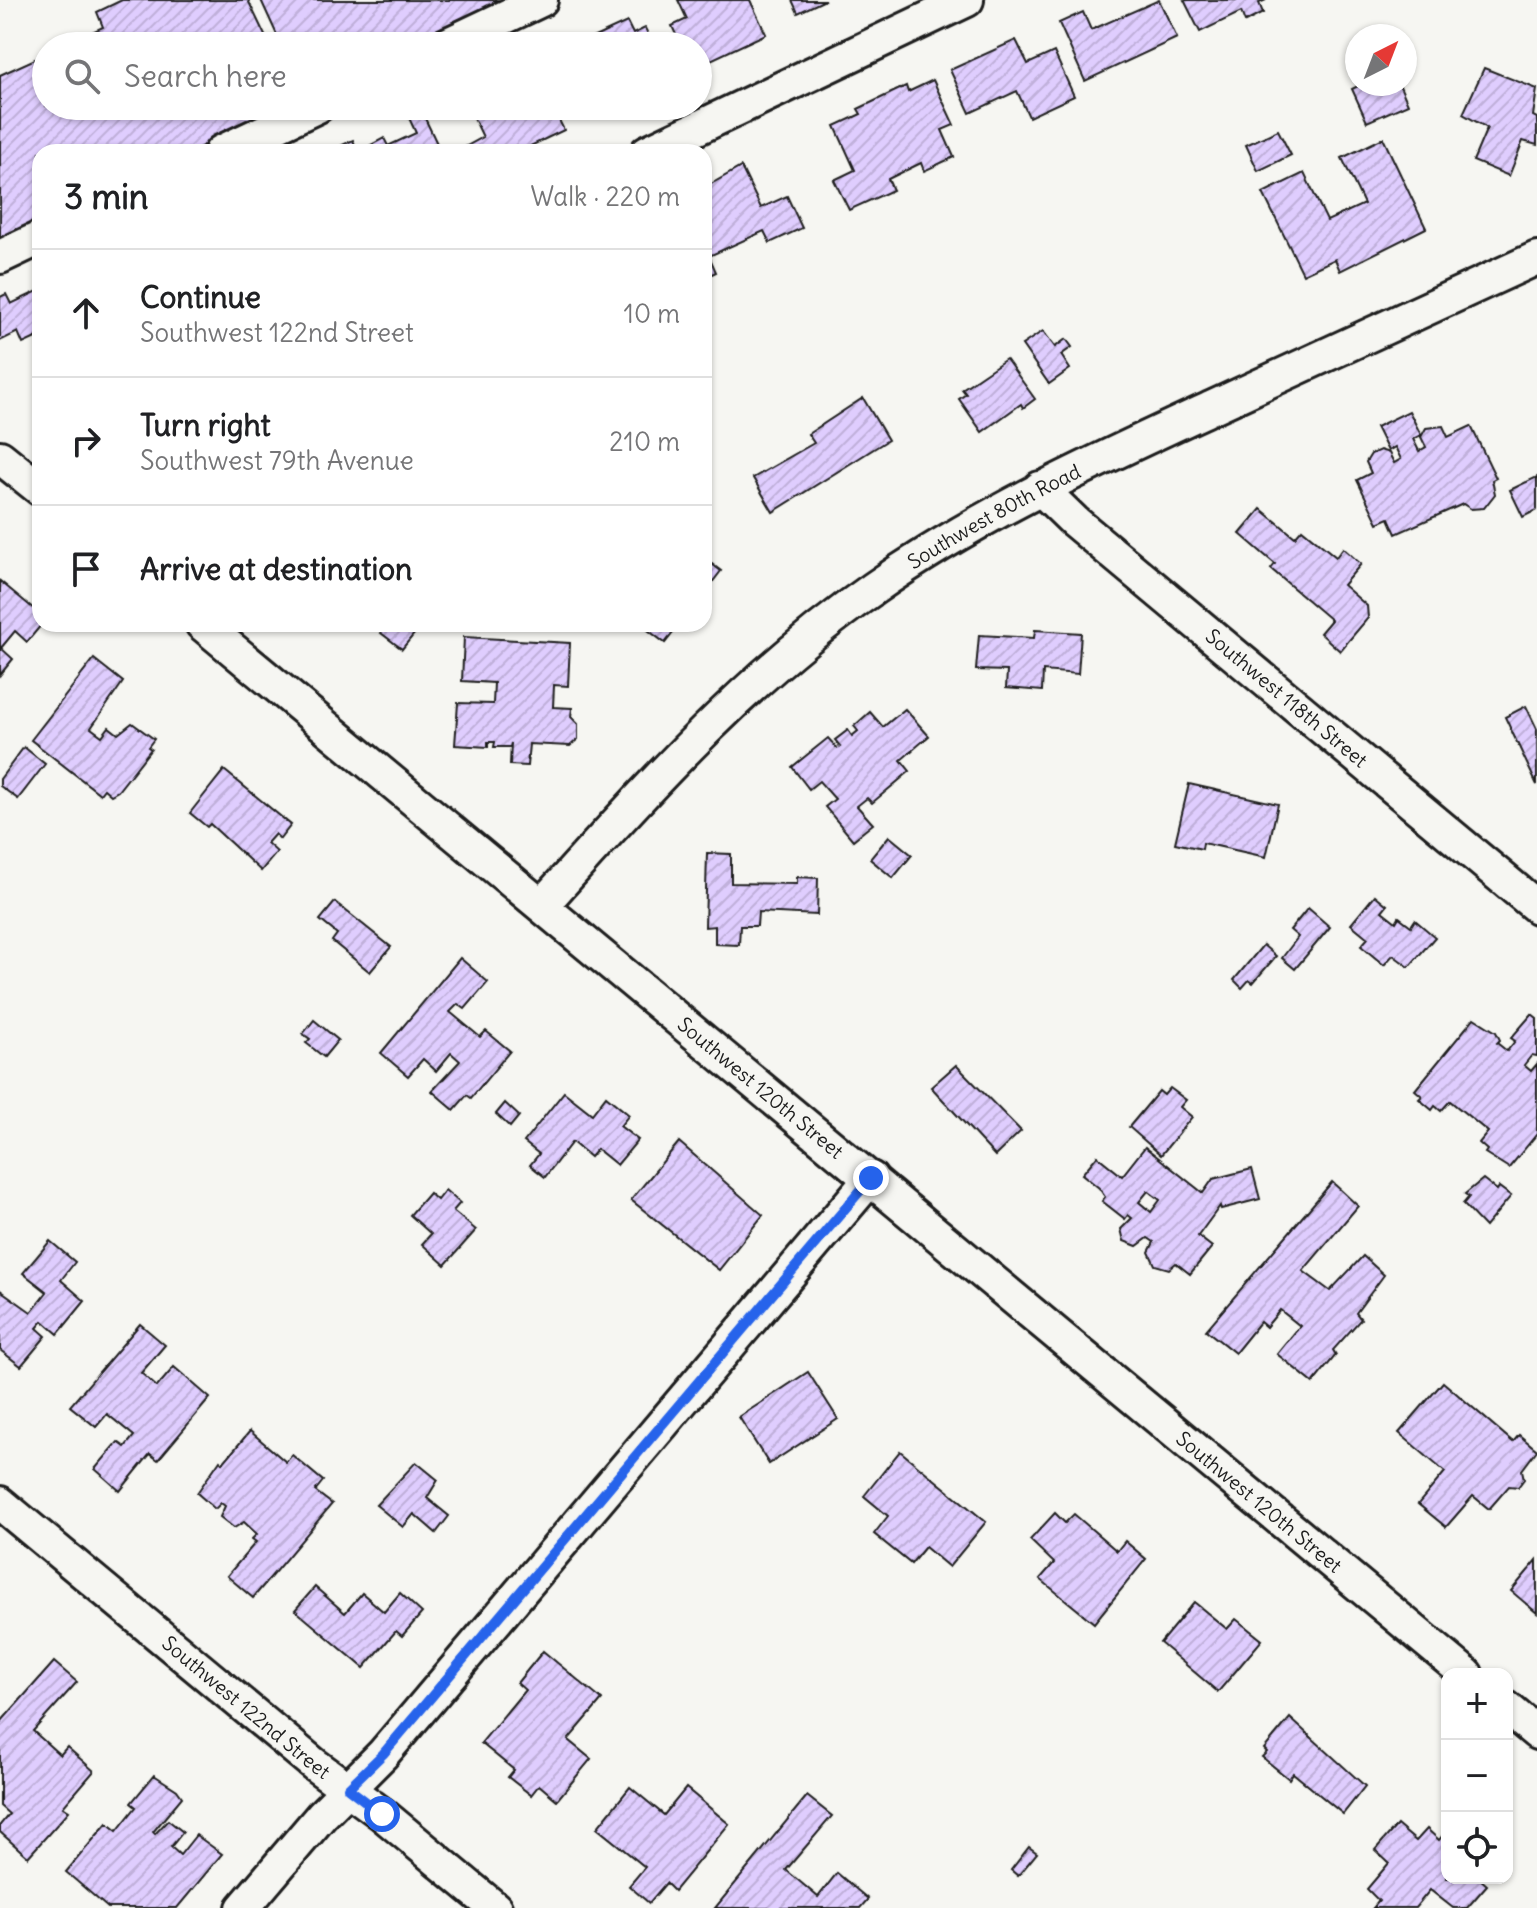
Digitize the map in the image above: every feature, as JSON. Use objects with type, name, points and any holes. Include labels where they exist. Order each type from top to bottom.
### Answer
[{"type":"street","points":[[474,32],[541,0]]},
{"type":"street","points":[[664,144],[967,0]]},
{"type":"street","points":[[238,144],[288,120]]},
{"type":"street","points":[[0,257],[32,242]]},
{"type":"street","name":"Southwest 80th Road","points":[[542,905],[696,736],[792,652],[921,556],[1040,488],[1537,258]]},
{"type":"street","points":[[0,457],[32,483]]},
{"type":"street","name":"Southwest 118th Street","points":[[1040,488],[1074,521],[1537,907]]},
{"type":"street","name":"Southwest 120th Street","points":[[212,632],[1459,1668]]},
{"type":"street","points":[[243,1908],[348,1788],[383,1754],[871,1178]]},
{"type":"street","name":"Southwest 122nd Street","points":[[0,1503],[495,1908]]},
{"type":"street","points":[[1513,1713],[1537,1733]]},
{"type":"building","points":[[122,0],[248,0],[263,32],[92,32],[103,27],[97,12]]},
{"type":"building","points":[[261,0],[517,0],[449,32],[276,32]]},
{"type":"building","points":[[678,0],[750,0],[766,34],[712,59],[712,32],[675,32],[672,26],[687,19]]},
{"type":"building","points":[[792,0],[825,0],[798,13]]},
{"type":"building","points":[[1159,0],[1177,38],[1085,81],[1059,23],[1083,12],[1091,30]]},
{"type":"building","points":[[1184,0],[1266,0],[1259,3],[1263,13],[1245,22],[1241,12],[1200,32]]},
{"type":"building","points":[[627,22],[632,32],[605,32]]},
{"type":"building","points":[[1016,40],[1028,64],[1054,52],[1074,96],[1029,117],[1017,91],[970,113],[950,70]]},
{"type":"building","points":[[32,60],[32,120],[257,120],[207,144],[32,144],[32,227],[0,242],[0,75]]},
{"type":"building","points":[[1484,68],[1537,89],[1533,116],[1537,118],[1537,145],[1523,141],[1509,176],[1473,161],[1487,128],[1463,114]]},
{"type":"building","points":[[933,80],[954,125],[942,130],[954,157],[924,171],[921,163],[888,179],[893,190],[849,210],[834,180],[855,170],[835,126],[861,114],[858,109],[906,86],[908,92]]},
{"type":"building","points":[[1355,96],[1404,96],[1408,104],[1367,122]]},
{"type":"building","points":[[410,120],[426,120],[437,144],[392,144],[416,133]]},
{"type":"building","points":[[475,120],[559,120],[564,130],[535,144],[470,144],[483,137]]},
{"type":"building","points":[[1278,130],[1291,155],[1258,171],[1246,145]]},
{"type":"building","points":[[384,138],[387,144],[373,144]]},
{"type":"building","points":[[1383,138],[1426,228],[1340,271],[1335,259],[1303,274],[1263,193],[1304,173],[1327,221],[1364,204],[1342,158]]},
{"type":"building","points":[[741,167],[761,208],[787,196],[802,228],[770,243],[764,231],[712,255],[712,183]]},
{"type":"building","points":[[6,294],[11,304],[32,294],[32,340],[23,344],[18,332],[0,341],[0,297]]},
{"type":"building","points":[[1043,331],[1055,347],[1066,339],[1072,347],[1061,355],[1070,369],[1049,384],[1022,345]]},
{"type":"building","points":[[1006,359],[1035,399],[1023,408],[1021,404],[982,432],[959,399],[966,394],[962,389]]},
{"type":"building","points":[[863,398],[888,440],[773,512],[753,478],[814,443],[808,434]]},
{"type":"building","points":[[1409,411],[1421,435],[1413,439],[1419,451],[1426,447],[1421,437],[1426,428],[1443,426],[1448,437],[1471,426],[1496,478],[1492,480],[1495,494],[1484,508],[1471,509],[1463,504],[1396,534],[1389,518],[1378,523],[1357,480],[1371,473],[1366,462],[1371,454],[1380,450],[1389,453],[1394,463],[1401,459],[1395,447],[1388,451],[1376,427]]},
{"type":"building","points":[[1537,477],[1537,510],[1523,517],[1510,490]]},
{"type":"building","points":[[1261,509],[1295,537],[1302,529],[1336,557],[1343,548],[1361,564],[1343,585],[1367,606],[1368,618],[1340,651],[1320,633],[1331,620],[1271,569],[1275,564],[1240,534]]},
{"type":"building","points":[[712,564],[721,571],[712,583]]},
{"type":"building","points":[[0,581],[32,607],[32,632],[35,632],[27,642],[15,631],[1,648],[13,659],[0,675]]},
{"type":"building","points":[[1035,630],[1081,633],[1078,674],[1043,671],[1042,691],[1006,688],[1007,671],[976,670],[979,635],[1034,638]]},
{"type":"building","points":[[414,632],[415,633],[402,649],[381,633]]},
{"type":"building","points":[[651,632],[674,632],[665,643]]},
{"type":"building","points":[[464,637],[570,643],[568,686],[554,685],[553,707],[572,708],[571,717],[578,724],[578,739],[570,746],[529,744],[527,766],[510,765],[511,743],[510,747],[494,747],[495,742],[488,742],[488,747],[455,745],[458,703],[493,704],[494,683],[462,681]]},
{"type":"building","points":[[94,659],[123,682],[91,728],[102,736],[109,727],[118,734],[132,723],[154,739],[148,747],[151,749],[118,791],[111,795],[104,789],[100,794],[31,740]]},
{"type":"building","points":[[1526,706],[1537,729],[1537,785],[1505,717]]},
{"type":"building","points":[[905,709],[929,736],[901,760],[910,771],[872,803],[867,798],[857,806],[873,824],[853,840],[825,807],[835,799],[819,781],[809,789],[792,767],[828,738],[837,748],[840,746],[835,740],[848,730],[852,736],[858,731],[854,726],[870,712],[883,727]]},
{"type":"building","points":[[24,747],[45,764],[18,799],[0,786],[0,779]]},
{"type":"building","points":[[224,770],[291,825],[280,839],[275,834],[267,843],[277,852],[261,871],[210,824],[207,827],[190,813]]},
{"type":"building","points":[[1189,784],[1278,804],[1266,857],[1203,843],[1202,849],[1175,843]]},
{"type":"building","points":[[889,836],[912,855],[893,878],[870,859]]},
{"type":"building","points":[[707,853],[731,854],[731,883],[797,884],[797,877],[818,878],[817,915],[758,912],[757,926],[740,926],[739,945],[715,944],[715,926],[705,927]]},
{"type":"building","points":[[1375,895],[1387,905],[1382,911],[1396,922],[1399,917],[1411,926],[1415,920],[1435,937],[1409,967],[1393,955],[1384,965],[1361,946],[1368,938],[1351,924]]},
{"type":"building","points":[[335,902],[391,947],[370,972],[332,941],[337,934],[320,920]]},
{"type":"building","points":[[1308,908],[1330,927],[1295,969],[1282,958],[1298,937],[1290,930]]},
{"type":"building","points":[[1263,945],[1276,956],[1253,983],[1249,980],[1242,988],[1234,980]]},
{"type":"building","points":[[460,958],[488,982],[465,1009],[458,1004],[450,1012],[480,1037],[486,1031],[510,1051],[471,1098],[467,1095],[454,1110],[432,1091],[460,1061],[451,1053],[436,1071],[423,1059],[408,1076],[381,1053]]},
{"type":"building","points":[[1532,1014],[1537,1018],[1537,1056],[1532,1055],[1524,1065],[1531,1071],[1537,1064],[1537,1134],[1509,1168],[1485,1153],[1487,1150],[1479,1143],[1488,1132],[1450,1101],[1441,1111],[1435,1106],[1432,1110],[1419,1099],[1422,1096],[1415,1090],[1474,1018],[1496,1032],[1500,1040],[1497,1043],[1507,1051],[1515,1041],[1511,1038]]},
{"type":"building","points":[[314,1020],[338,1040],[324,1057],[306,1043],[310,1039],[303,1034]]},
{"type":"building","points":[[956,1065],[1021,1131],[995,1156],[931,1087]]},
{"type":"building","points":[[1170,1088],[1186,1100],[1180,1107],[1192,1117],[1161,1155],[1129,1127],[1159,1091],[1164,1095]]},
{"type":"building","points":[[564,1092],[592,1114],[606,1096],[629,1115],[620,1126],[638,1140],[617,1165],[597,1149],[590,1157],[572,1142],[545,1177],[530,1165],[539,1154],[524,1142]]},
{"type":"building","points":[[505,1103],[519,1116],[510,1127],[496,1114]]},
{"type":"building","points":[[679,1142],[763,1215],[719,1270],[631,1200]]},
{"type":"building","points":[[1145,1147],[1203,1193],[1213,1179],[1252,1169],[1260,1199],[1221,1209],[1220,1206],[1198,1236],[1212,1247],[1190,1274],[1176,1263],[1169,1269],[1155,1265],[1149,1252],[1154,1242],[1148,1238],[1137,1246],[1124,1241],[1121,1229],[1132,1218],[1128,1215],[1125,1219],[1102,1201],[1105,1197],[1099,1188],[1082,1174],[1097,1156],[1122,1176]],"holes":[[[1148,1191],[1160,1200],[1151,1212],[1139,1202]]]},
{"type":"building","points":[[1483,1179],[1511,1196],[1485,1227],[1463,1204],[1469,1197],[1465,1194]]},
{"type":"building","points":[[1332,1182],[1358,1206],[1303,1271],[1330,1291],[1363,1256],[1384,1275],[1356,1313],[1361,1319],[1333,1350],[1336,1355],[1313,1383],[1277,1354],[1300,1326],[1280,1310],[1266,1327],[1260,1322],[1235,1353],[1206,1330]]},
{"type":"building","points":[[445,1190],[460,1203],[453,1211],[476,1230],[445,1265],[422,1244],[431,1234],[410,1215],[429,1193],[437,1200]]},
{"type":"building","points":[[50,1241],[75,1262],[61,1280],[85,1301],[58,1334],[43,1321],[37,1328],[46,1336],[21,1366],[0,1350],[0,1290],[31,1312],[47,1292],[23,1273]]},
{"type":"building","points":[[140,1324],[165,1345],[141,1373],[157,1387],[174,1367],[210,1398],[158,1460],[150,1454],[120,1491],[95,1469],[118,1442],[125,1447],[134,1436],[107,1414],[96,1427],[70,1406]]},
{"type":"building","points":[[808,1372],[838,1419],[769,1464],[739,1417]]},
{"type":"building","points":[[1443,1382],[1513,1442],[1519,1435],[1537,1450],[1522,1470],[1524,1479],[1518,1487],[1509,1486],[1489,1509],[1473,1496],[1446,1527],[1418,1504],[1445,1472],[1399,1433]]},
{"type":"building","points":[[250,1431],[286,1462],[292,1455],[323,1481],[315,1491],[332,1504],[253,1598],[227,1576],[256,1542],[252,1539],[257,1534],[244,1522],[234,1528],[220,1517],[225,1506],[221,1503],[215,1509],[197,1493],[220,1460],[223,1463]]},
{"type":"building","points":[[900,1451],[986,1522],[949,1567],[925,1547],[911,1564],[874,1534],[888,1516],[864,1496]]},
{"type":"building","points":[[416,1462],[438,1480],[427,1498],[449,1516],[436,1533],[414,1514],[403,1527],[376,1505]]},
{"type":"building","points":[[1055,1513],[1065,1523],[1074,1514],[1117,1551],[1125,1541],[1146,1559],[1094,1623],[1040,1579],[1054,1563],[1030,1540]]},
{"type":"building","points":[[1537,1560],[1537,1613],[1511,1591]]},
{"type":"building","points":[[315,1587],[345,1613],[362,1593],[384,1612],[400,1593],[422,1613],[402,1636],[396,1631],[364,1668],[295,1610]]},
{"type":"building","points":[[1194,1602],[1227,1629],[1236,1619],[1262,1640],[1218,1692],[1160,1643]]},
{"type":"building","points":[[543,1651],[602,1700],[568,1740],[591,1759],[557,1800],[539,1785],[531,1795],[508,1777],[514,1770],[481,1743],[525,1690],[517,1683]]},
{"type":"building","points":[[54,1662],[77,1682],[33,1731],[60,1755],[67,1747],[94,1771],[63,1807],[69,1811],[28,1857],[0,1832],[0,1825],[9,1814],[0,1806],[0,1723]]},
{"type":"building","points":[[1290,1718],[1365,1786],[1343,1814],[1293,1773],[1289,1779],[1262,1757],[1267,1752],[1264,1749]]},
{"type":"building","points":[[154,1775],[177,1790],[182,1797],[153,1832],[155,1834],[168,1820],[183,1832],[171,1847],[180,1855],[196,1835],[222,1854],[177,1908],[108,1908],[66,1872],[107,1823],[117,1831],[136,1807],[131,1803]]},
{"type":"building","points":[[630,1787],[664,1815],[686,1788],[729,1824],[674,1891],[666,1883],[649,1903],[629,1886],[645,1867],[597,1828]]},
{"type":"building","points":[[807,1796],[832,1816],[786,1870],[818,1897],[837,1873],[868,1899],[860,1908],[715,1908]]},
{"type":"building","points":[[1397,1825],[1416,1841],[1427,1829],[1439,1840],[1441,1838],[1441,1884],[1487,1885],[1467,1908],[1453,1908],[1430,1890],[1415,1908],[1373,1908],[1379,1901],[1367,1889],[1389,1863],[1375,1850]]},
{"type":"building","points":[[1029,1847],[1037,1853],[1018,1876],[1011,1870]]},
{"type":"route","points":[[382,1814],[348,1788],[383,1754],[871,1178]]}]
